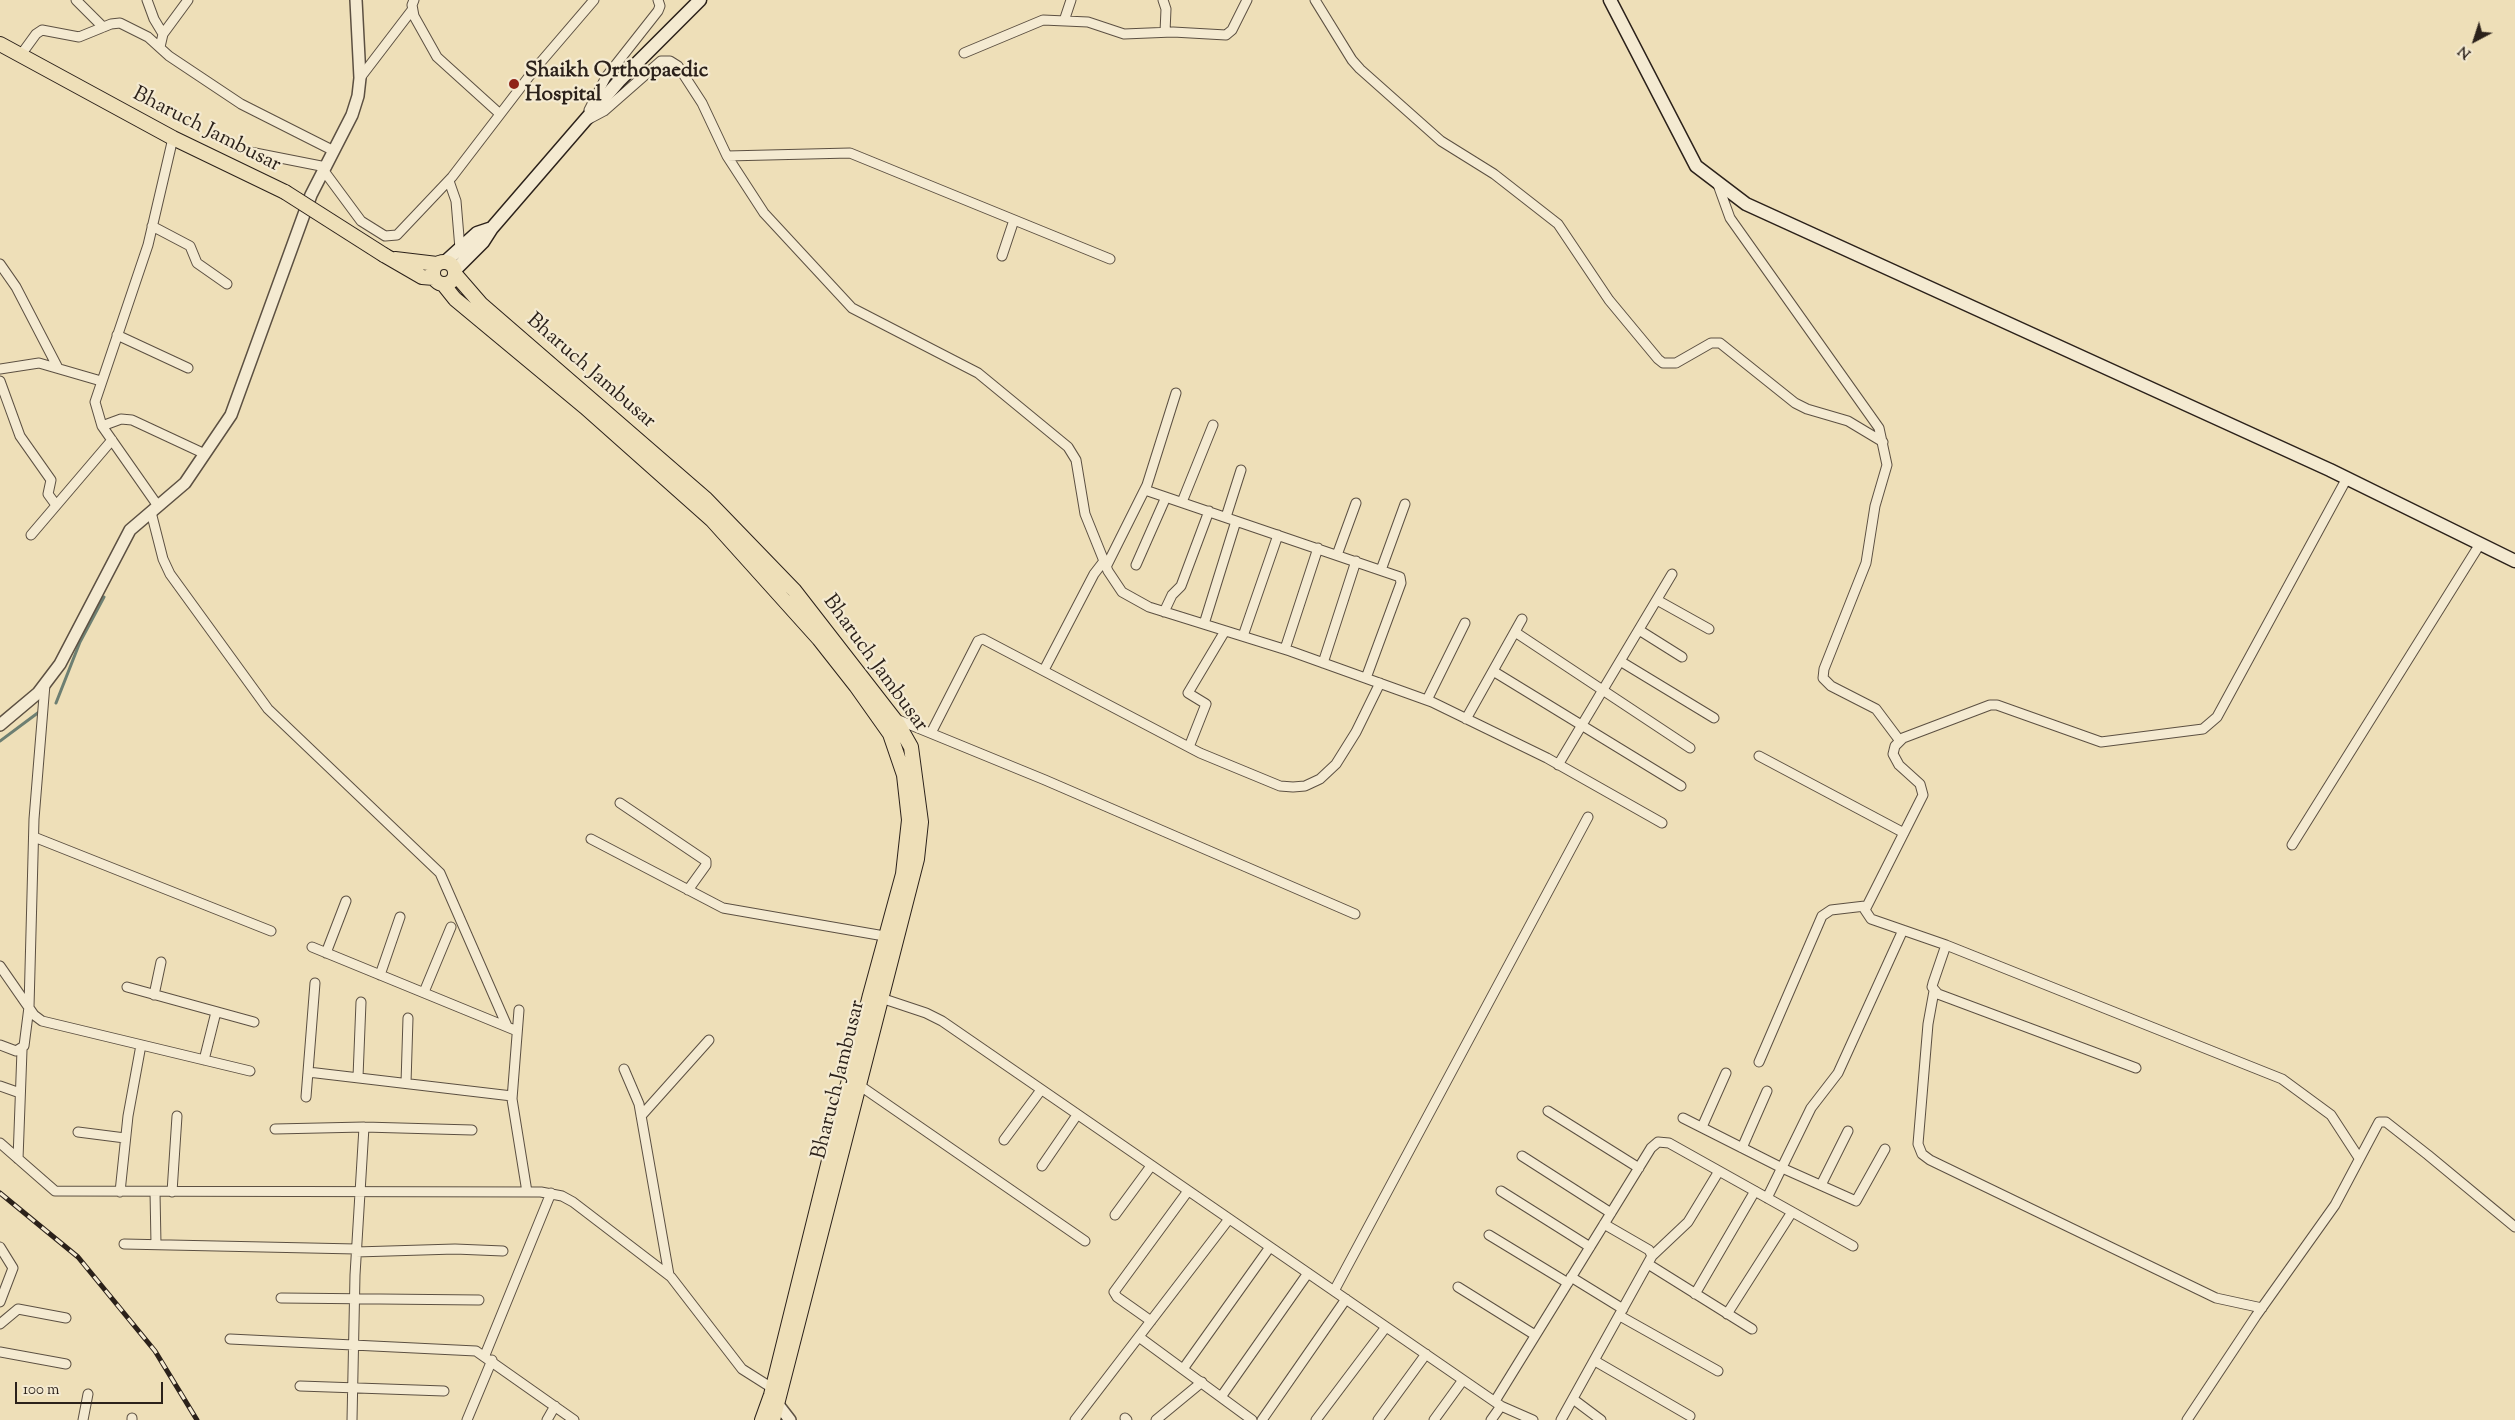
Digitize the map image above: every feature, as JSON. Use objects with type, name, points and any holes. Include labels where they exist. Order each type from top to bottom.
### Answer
[{"type":"main road","points":[[445,272],[484,242],[492,228],[619,81],[700,0]]},
{"type":"main road","points":[[1610,0],[1696,166],[1746,204],[2347,478],[2515,561]]},
{"type":"main road","name":"Bharuch Jambusar","points":[[0,44],[173,138],[285,192],[388,256],[445,272],[712,505],[797,594],[907,737],[915,766],[920,831],[917,859],[875,996],[774,1396],[762,1420]]},
{"type":"main road","points":[[445,272],[460,248],[477,233],[492,228]]},
{"type":"main road","name":"Bharuch Jambusar","points":[[445,272],[455,299],[585,407],[712,520],[819,639],[856,686],[892,740],[904,775],[909,820],[903,874],[892,937]]},
{"type":"main road","points":[[892,740],[907,737]]},
{"type":"main road","name":"Bharuch Jambusar","points":[[816,1233],[859,1085],[875,996]]},
{"type":"main road","name":"Bharuch Jambusar","points":[[774,1396],[774,1420]]},
{"type":"street","points":[[76,0],[103,27]]},
{"type":"street","points":[[147,0],[154,20],[163,34]]},
{"type":"street","points":[[160,47],[163,34],[188,0]]},
{"type":"street","points":[[0,725],[38,693],[60,664],[130,530],[185,483],[232,415],[311,195],[352,115],[358,96],[360,78],[356,0]]},
{"type":"street","points":[[360,78],[412,10],[414,0]]},
{"type":"street","points":[[250,152],[325,169],[356,217],[389,237],[400,233],[449,181],[534,70],[594,0]]},
{"type":"street","points":[[584,122],[606,77],[659,8],[658,0]]},
{"type":"street","points":[[1064,21],[1071,0]]},
{"type":"street","points":[[1163,0],[1166,9],[1165,32]]},
{"type":"street","points":[[964,53],[1034,22],[1064,21],[1091,23],[1124,34],[1165,32],[1228,34],[1247,0]]},
{"type":"street","points":[[1315,0],[1352,60],[1360,69],[1442,140],[1494,174],[1558,224],[1609,300],[1658,359],[1663,362],[1676,363],[1711,343],[1720,343],[1795,403],[1807,409],[1848,421],[1883,442]]},
{"type":"street","points":[[412,10],[440,60],[500,114]]},
{"type":"street","points":[[20,56],[36,34],[42,30],[79,36],[120,23],[148,37],[169,56],[241,104],[334,151]]},
{"type":"street","points":[[584,122],[604,111],[661,61],[670,60],[678,66],[702,103],[767,216],[855,310],[978,374],[1068,447],[1076,460],[1084,510],[1105,564],[1122,592],[1143,605],[1324,662],[1427,700],[1558,765],[1662,823]]},
{"type":"street","points":[[173,138],[152,226],[101,381],[96,402],[96,412],[102,426],[154,509],[166,567],[268,709],[440,873],[507,1026]]},
{"type":"street","points":[[731,156],[846,153],[1110,259]]},
{"type":"street","points":[[449,181],[456,201],[460,248]]},
{"type":"street","points":[[1717,182],[1730,218],[1877,424],[1883,442],[1887,465],[1875,506],[1866,562],[1822,678],[1831,686],[1876,709],[1900,741]]},
{"type":"street","points":[[1002,256],[1014,220]]},
{"type":"street","points":[[152,226],[190,246],[197,263],[227,284]]},
{"type":"street","points":[[0,264],[16,287],[58,368]]},
{"type":"street","points":[[117,335],[188,368]]},
{"type":"street","points":[[0,369],[36,363],[101,381]]},
{"type":"street","points":[[0,381],[24,444],[51,480],[48,494],[56,505]]},
{"type":"street","points":[[1044,670],[1094,574],[1105,564],[1145,490],[1176,393]]},
{"type":"street","points":[[102,426],[121,419],[132,420],[205,454]]},
{"type":"street","points":[[1182,502],[1213,425]]},
{"type":"street","points":[[31,535],[112,440]]},
{"type":"street","points":[[1226,517],[1242,470]]},
{"type":"street","points":[[2347,478],[2217,717],[2203,729],[2101,742],[1997,705],[1990,705],[1903,738],[1892,754],[1895,760],[1923,789],[1921,801],[1865,906],[1865,910],[1871,918],[1946,945],[2282,1078],[2331,1114],[2359,1158]]},
{"type":"street","points":[[1145,490],[1398,576],[1401,583],[1366,678]]},
{"type":"street","points":[[1136,565],[1166,497]]},
{"type":"street","points":[[1337,555],[1356,503]]},
{"type":"street","points":[[1381,570],[1405,504]]},
{"type":"street","points":[[1164,612],[1172,595],[1181,586],[1209,511]]},
{"type":"street","points":[[1204,624],[1236,521]]},
{"type":"street","points":[[1243,636],[1278,535]]},
{"type":"street","points":[[2292,844],[2480,544]]},
{"type":"street","points":[[1285,649],[1318,548]]},
{"type":"street","points":[[1324,662],[1356,562]]},
{"type":"street","points":[[1558,765],[1672,574]]},
{"type":"street","points":[[1657,600],[1709,629]]},
{"type":"street","points":[[1466,719],[1522,619]]},
{"type":"street","points":[[1427,700],[1465,623]]},
{"type":"street","points":[[1639,630],[1682,657]]},
{"type":"street","points":[[1188,747],[1206,704],[1188,694],[1225,631]]},
{"type":"street","points":[[1515,632],[1690,748]]},
{"type":"street","points":[[931,733],[980,639],[986,640],[1044,670],[1188,747],[1280,786],[1305,786],[1320,779],[1336,764],[1356,732],[1380,683]]},
{"type":"street","points":[[1620,661],[1714,718]]},
{"type":"street","points":[[1493,671],[1681,786]]},
{"type":"street","points":[[18,1159],[22,1050],[29,1007],[34,837],[45,684]]},
{"type":"street","points":[[893,718],[1046,780],[1356,914]]},
{"type":"street","points":[[1759,756],[1904,833]]},
{"type":"street","points":[[620,803],[706,861],[706,865],[688,890]]},
{"type":"street","points":[[1334,1291],[1588,817]]},
{"type":"street","points":[[34,837],[271,931]]},
{"type":"street","points":[[591,839],[723,908],[892,937]]},
{"type":"street","points":[[326,953],[346,901]]},
{"type":"street","points":[[1759,1062],[1824,913],[1831,910],[1865,906]]},
{"type":"street","points":[[380,975],[400,917]]},
{"type":"street","points":[[424,992],[451,927]]},
{"type":"street","points":[[1767,1198],[1811,1108],[1838,1073],[1903,930]]},
{"type":"street","points":[[1946,945],[1933,983],[1934,991],[1928,1024],[1918,1144],[1922,1154],[1930,1160],[2216,1298],[2262,1308]]},
{"type":"street","points":[[312,947],[518,1030]]},
{"type":"street","points":[[154,995],[162,962]]},
{"type":"street","points":[[0,966],[29,1007],[42,1021],[250,1070]]},
{"type":"street","points":[[306,1097],[315,983]]},
{"type":"street","points":[[127,987],[254,1022]]},
{"type":"street","points":[[1934,991],[2136,1068]]},
{"type":"street","points":[[875,996],[934,1016],[1463,1380],[1498,1403],[1533,1420]]},
{"type":"street","points":[[358,1078],[361,1002]]},
{"type":"street","points":[[519,1010],[512,1096],[527,1192]]},
{"type":"street","points":[[204,1060],[216,1012]]},
{"type":"street","points":[[406,1083],[408,1018]]},
{"type":"street","points":[[642,1116],[709,1040]]},
{"type":"street","points":[[0,1045],[16,1051],[22,1050]]},
{"type":"street","points":[[120,1192],[140,1045]]},
{"type":"street","points":[[624,1069],[638,1099],[642,1116],[669,1275]]},
{"type":"street","points":[[308,1072],[512,1096]]},
{"type":"street","points":[[1702,1127],[1726,1073]]},
{"type":"street","points":[[859,1085],[1084,1241]]},
{"type":"street","points":[[0,1086],[20,1094]]},
{"type":"street","points":[[1004,1140],[1041,1090]]},
{"type":"street","points":[[1742,1148],[1767,1092]]},
{"type":"street","points":[[1548,1111],[1639,1168]]},
{"type":"street","points":[[1042,1166],[1078,1115]]},
{"type":"street","points":[[172,1192],[176,1116]]},
{"type":"street","points":[[1683,1118],[1782,1168],[1858,1200],[1885,1149]]},
{"type":"street","points":[[2186,1420],[2335,1205],[2376,1125],[2382,1121],[2386,1122],[2470,1188],[2515,1227]]},
{"type":"street","points":[[352,1420],[356,1251],[364,1127]]},
{"type":"street","points":[[275,1129],[364,1127],[472,1130]]},
{"type":"street","points":[[1821,1186],[1848,1131]]},
{"type":"street","points":[[78,1132],[126,1138]]},
{"type":"street","points":[[1491,1420],[1498,1403],[1535,1335],[1654,1144],[1664,1142],[1853,1246]]},
{"type":"street","points":[[0,1143],[55,1191],[551,1193],[573,1202],[669,1275],[742,1369],[774,1396],[790,1420]]},
{"type":"street","points":[[1522,1156],[1611,1212]]},
{"type":"street","points":[[1115,1216],[1152,1166]]},
{"type":"street","points":[[1562,1420],[1650,1260],[1688,1222],[1718,1171]]},
{"type":"street","points":[[1151,1321],[1117,1297],[1114,1292],[1188,1191]]},
{"type":"street","points":[[1501,1191],[1590,1247]]},
{"type":"street","points":[[155,1192],[156,1244]]},
{"type":"street","points":[[1695,1294],[1755,1192]]},
{"type":"street","points":[[467,1420],[488,1358],[551,1193]]},
{"type":"street","points":[[1727,1314],[1792,1212]]},
{"type":"street","points":[[1075,1420],[1229,1219]]},
{"type":"street","points":[[1604,1224],[1649,1250],[1650,1260],[1695,1294],[1752,1329]]},
{"type":"street","points":[[1489,1235],[1570,1280],[1718,1371]]},
{"type":"street","points":[[124,1244],[356,1251],[454,1249],[502,1251]]},
{"type":"street","points":[[0,1247],[11,1261],[13,1272],[3,1291],[0,1302]]},
{"type":"street","points":[[1182,1368],[1270,1247]]},
{"type":"street","points":[[1221,1397],[1308,1273]]},
{"type":"street","points":[[1458,1287],[1535,1335]]},
{"type":"street","points":[[281,1298],[479,1300]]},
{"type":"street","points":[[1262,1420],[1346,1299]]},
{"type":"street","points":[[0,1324],[18,1309],[66,1318]]},
{"type":"street","points":[[1316,1420],[1386,1327]]},
{"type":"street","points":[[1138,1337],[1202,1382],[1247,1419]]},
{"type":"street","points":[[230,1339],[472,1350],[488,1358],[574,1420]]},
{"type":"street","points":[[0,1352],[66,1364]]},
{"type":"street","points":[[1378,1420],[1426,1354]]},
{"type":"street","points":[[1595,1360],[1690,1416]]},
{"type":"street","points":[[1434,1420],[1463,1380]]},
{"type":"street","points":[[1156,1420],[1202,1382]]},
{"type":"street","points":[[300,1386],[444,1391]]},
{"type":"street","points":[[83,1420],[88,1394]]},
{"type":"street","points":[[1573,1399],[1601,1420]]},
{"type":"street","points":[[547,1420],[554,1406]]},
{"type":"waterway","points":[[56,703],[80,642],[104,597]]},
{"type":"waterway","points":[[0,741],[39,712]]},
{"type":"railway","points":[[0,1193],[78,1257],[155,1351],[197,1420]]},
{"type":"place","name":"Shaikh Orthopaedic Hospital","points":[[514,84]]}]
